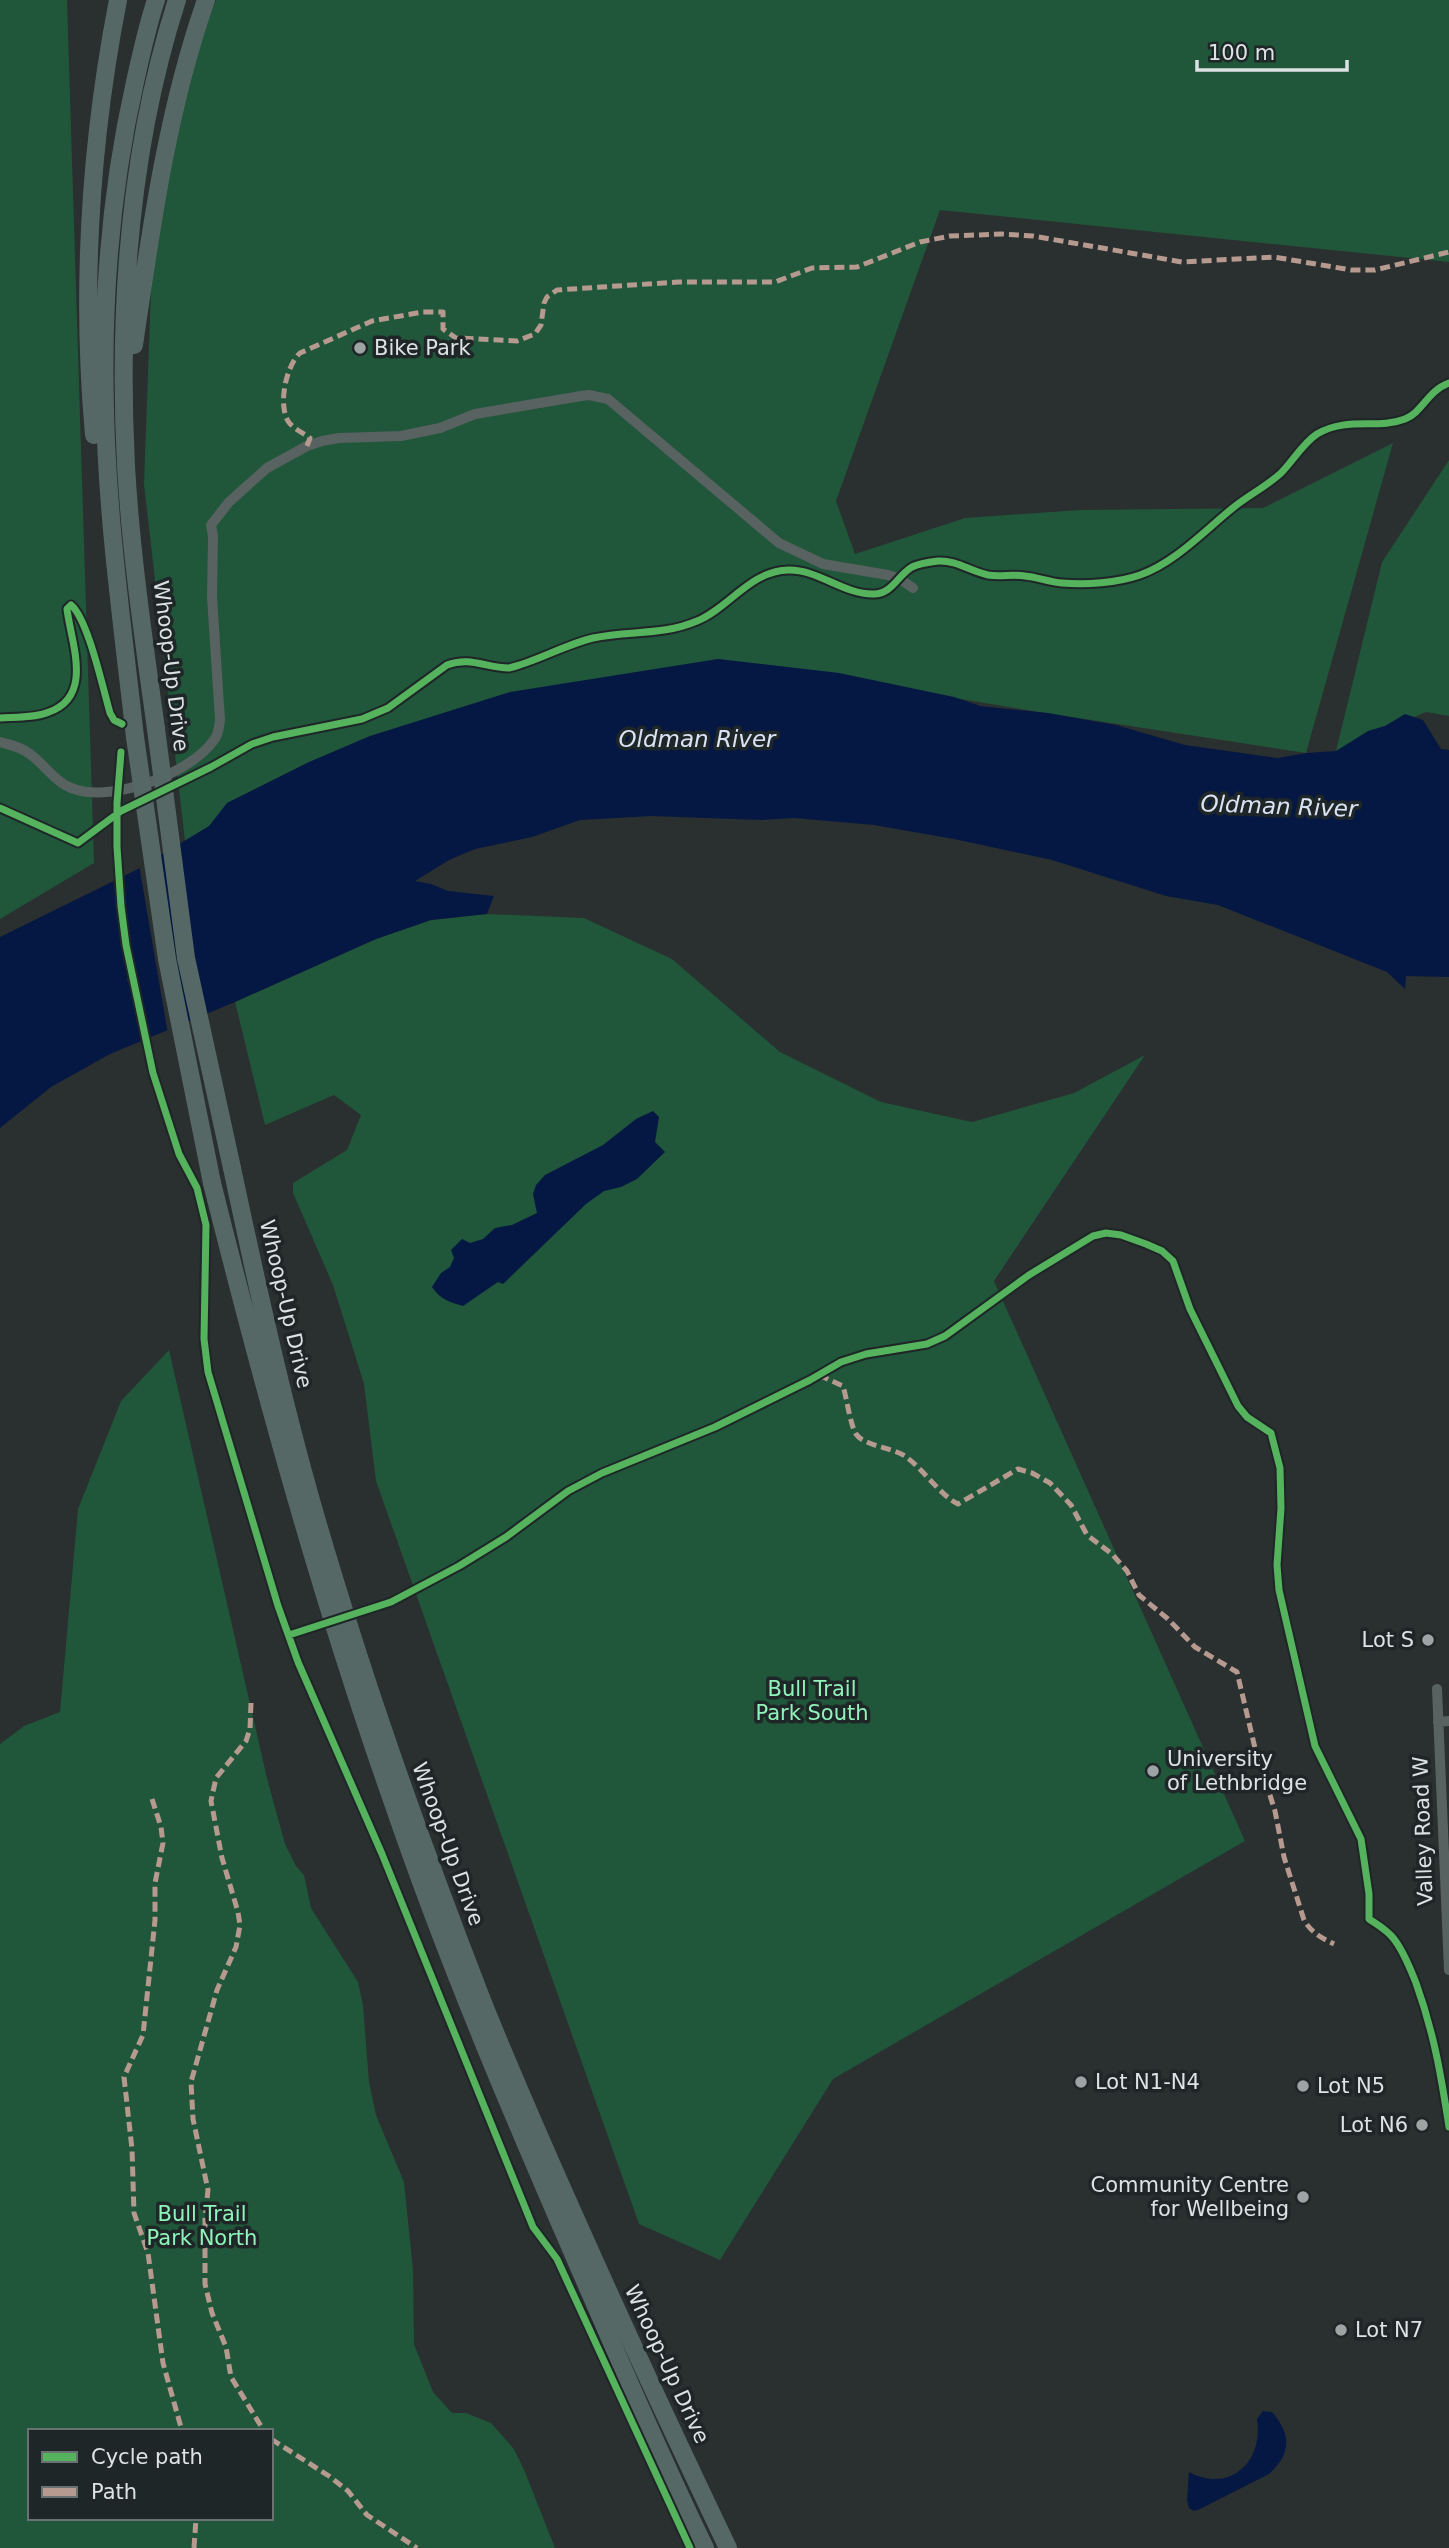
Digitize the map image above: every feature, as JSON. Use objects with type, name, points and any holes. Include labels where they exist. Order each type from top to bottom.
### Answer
[{"type":"highway","points":[[118,0],[103,77],[92,180],[88,337],[110,585],[135,737]]},
{"type":"highway","name":"Whoop-Up Drive","points":[[156,0],[133,89],[114,206],[104,365],[108,468],[135,737],[167,959],[212,1183],[262,1380],[309,1546],[355,1693],[428,1903],[506,2101],[702,2544]]},
{"type":"highway","name":"Whoop-Up Drive","points":[[177,0],[152,97],[134,205],[125,311],[125,407],[131,522],[186,958],[259,1296],[317,1520],[405,1794],[481,1997],[522,2096],[666,2420],[728,2548]]},
{"type":"highway","points":[[125,407],[164,157],[181,82],[206,0]]},
{"type":"highway","points":[[666,2420],[739,2548]]},
{"type":"street","points":[[0,742],[15,746],[31,755],[63,784],[86,792],[114,791],[149,783],[204,752],[217,736],[220,720],[212,597],[211,525],[229,502],[267,468],[307,446],[339,438],[401,436],[440,428],[475,414],[589,395],[615,402],[779,543],[823,564],[888,575],[913,588]]},
{"type":"street","name":"Valley Road W","points":[[1437,1689],[1443,1721],[1449,1970]]},
{"type":"green space","points":[[0,0],[67,0],[94,863],[0,919]]},
{"type":"green space","points":[[216,0],[1449,0],[1449,262],[940,210],[836,501],[855,554],[965,518],[1079,510],[1263,508],[1393,443],[1306,753],[718,659],[358,741],[185,841],[144,484],[151,289],[177,98]]},
{"type":"green space","points":[[1449,460],[1449,716],[1426,712],[1336,751],[1382,562]]},
{"type":"green space","name":"Bull Trail Park South","points":[[487,914],[584,918],[672,959],[780,1052],[881,1102],[972,1122],[1074,1093],[1145,1055],[994,1281],[1245,1841],[833,2079],[720,2260],[639,2224],[376,1481],[364,1384],[333,1285],[293,1193],[293,1183],[347,1150],[361,1115],[334,1095],[265,1125],[235,1002],[376,939],[431,920]]},
{"type":"green space","name":"Bull Trail Park North","points":[[169,1350],[267,1778],[285,1844],[296,1866],[304,1875],[311,1908],[358,1982],[363,2005],[369,2082],[376,2115],[404,2182],[413,2270],[414,2344],[433,2392],[452,2413],[466,2413],[491,2423],[514,2449],[555,2548],[0,2548],[0,1744],[24,1726],[60,1712],[78,1509],[121,1401]]},
{"type":"water","name":"Oldman River","points":[[718,659],[839,673],[954,697],[980,706],[1048,713],[1116,725],[1185,745],[1278,758],[1336,751],[1368,731],[1385,726],[1405,714],[1423,720],[1441,749],[1449,750],[1449,977],[1406,976],[1405,989],[1387,972],[1218,905],[1166,896],[1052,860],[954,839],[874,825],[794,818],[762,820],[652,816],[580,820],[532,837],[475,849],[449,860],[415,881],[448,891],[494,896],[487,914],[431,920],[376,939],[110,1054],[51,1087],[0,1128],[0,937],[138,869],[209,826],[227,803],[309,762],[370,736],[510,692]]},
{"type":"water","points":[[653,1111],[659,1117],[655,1142],[665,1152],[637,1179],[604,1191],[586,1204],[503,1284],[498,1282],[463,1306],[445,1300],[435,1291],[432,1287],[441,1273],[450,1267],[454,1258],[451,1250],[462,1239],[470,1243],[483,1239],[495,1228],[512,1225],[537,1213],[533,1194],[536,1185],[545,1175],[603,1145],[636,1119]]},
{"type":"water","points":[[1263,2411],[1272,2412],[1286,2436],[1285,2452],[1276,2467],[1269,2474],[1200,2509],[1194,2511],[1189,2508],[1189,2472],[1204,2478],[1218,2479],[1241,2470],[1255,2448],[1257,2419]]},
{"type":"pier","points":[[159,853],[188,1026],[168,1034],[139,865]]},
{"type":"pier","points":[[122,873],[128,942],[149,1042],[145,1044],[132,989],[127,980],[129,975],[118,881],[118,875]]},
{"type":"marked path","points":[[307,446],[310,438],[290,424],[284,405],[287,376],[300,353],[372,321],[423,312],[443,312],[443,329],[456,338],[517,341],[535,334],[541,325],[544,303],[547,297],[557,290],[678,282],[775,282],[812,268],[857,267],[920,242],[950,236],[1033,236],[1182,262],[1274,257],[1351,270],[1375,270],[1449,252]]},
{"type":"marked path","points":[[819,1375],[843,1386],[852,1424],[860,1438],[905,1456],[958,1504],[1018,1469],[1050,1483],[1071,1505],[1087,1535],[1112,1554],[1127,1571],[1139,1595],[1168,1619],[1195,1647],[1237,1672],[1255,1748],[1275,1811],[1284,1857],[1304,1920],[1317,1934],[1334,1944]]},
{"type":"marked path","points":[[251,1703],[250,1729],[246,1741],[216,1778],[211,1801],[222,1858],[240,1925],[236,1947],[217,1990],[191,2082],[193,2119],[208,2190],[205,2284],[212,2313],[226,2347],[231,2377],[263,2429]]},
{"type":"marked path","points":[[152,1799],[163,1843],[155,1883],[155,1920],[143,2035],[124,2077],[132,2149],[134,2213],[148,2253],[163,2363],[181,2429]]},
{"type":"marked path","points":[[273,2440],[329,2476],[348,2491],[367,2515],[417,2548]]},
{"type":"marked path","points":[[194,2548],[196,2520]]},
{"type":"cycle path","points":[[0,808],[78,843],[121,811],[252,744],[273,737],[362,719],[388,708],[447,665],[471,662],[509,668],[593,638],[684,626],[709,615],[751,583],[774,572],[788,570],[810,573],[852,591],[874,594],[886,591],[912,567],[938,561],[951,562],[988,575],[1020,575],[1062,583],[1101,583],[1131,578],[1166,562],[1190,545],[1234,507],[1276,478],[1317,434],[1351,424],[1405,419],[1416,412],[1435,391],[1449,383]]},
{"type":"cycle path","points":[[0,718],[44,714],[63,704],[71,694],[76,681],[75,652],[67,609],[71,605],[89,639],[110,713],[114,720],[122,724]]},
{"type":"cycle path","points":[[121,752],[117,847],[126,945],[153,1073],[179,1154],[197,1188],[206,1225],[204,1339],[208,1372],[278,1606],[298,1662],[382,1854],[533,2227],[557,2259],[690,2548]]},
{"type":"cycle path","points":[[289,1635],[391,1602],[459,1566],[506,1537],[568,1491],[602,1473],[715,1427],[841,1362],[866,1354],[927,1344],[945,1336],[1029,1275],[1093,1236],[1106,1233],[1121,1235],[1146,1244],[1162,1251],[1173,1261],[1190,1309],[1238,1406],[1247,1417],[1271,1433],[1280,1468],[1281,1508],[1277,1565],[1279,1590],[1315,1746],[1361,1839],[1369,1894],[1369,1919],[1394,1939],[1416,1983],[1428,2019],[1449,2127]]},
{"type":"place","name":"Bike Park","points":[[360,348]]},
{"type":"place","name":"Lot S","points":[[1428,1640]]},
{"type":"place","name":"University of Lethbridge","points":[[1153,1771]]},
{"type":"place","name":"Lot N1-N4","points":[[1081,2082]]},
{"type":"place","name":"Lot N5","points":[[1303,2086]]},
{"type":"place","name":"Lot N6","points":[[1422,2125]]},
{"type":"place","name":"Community Centre for Wellbeing","points":[[1303,2197]]},
{"type":"place","name":"Lot N7","points":[[1341,2330]]}]
